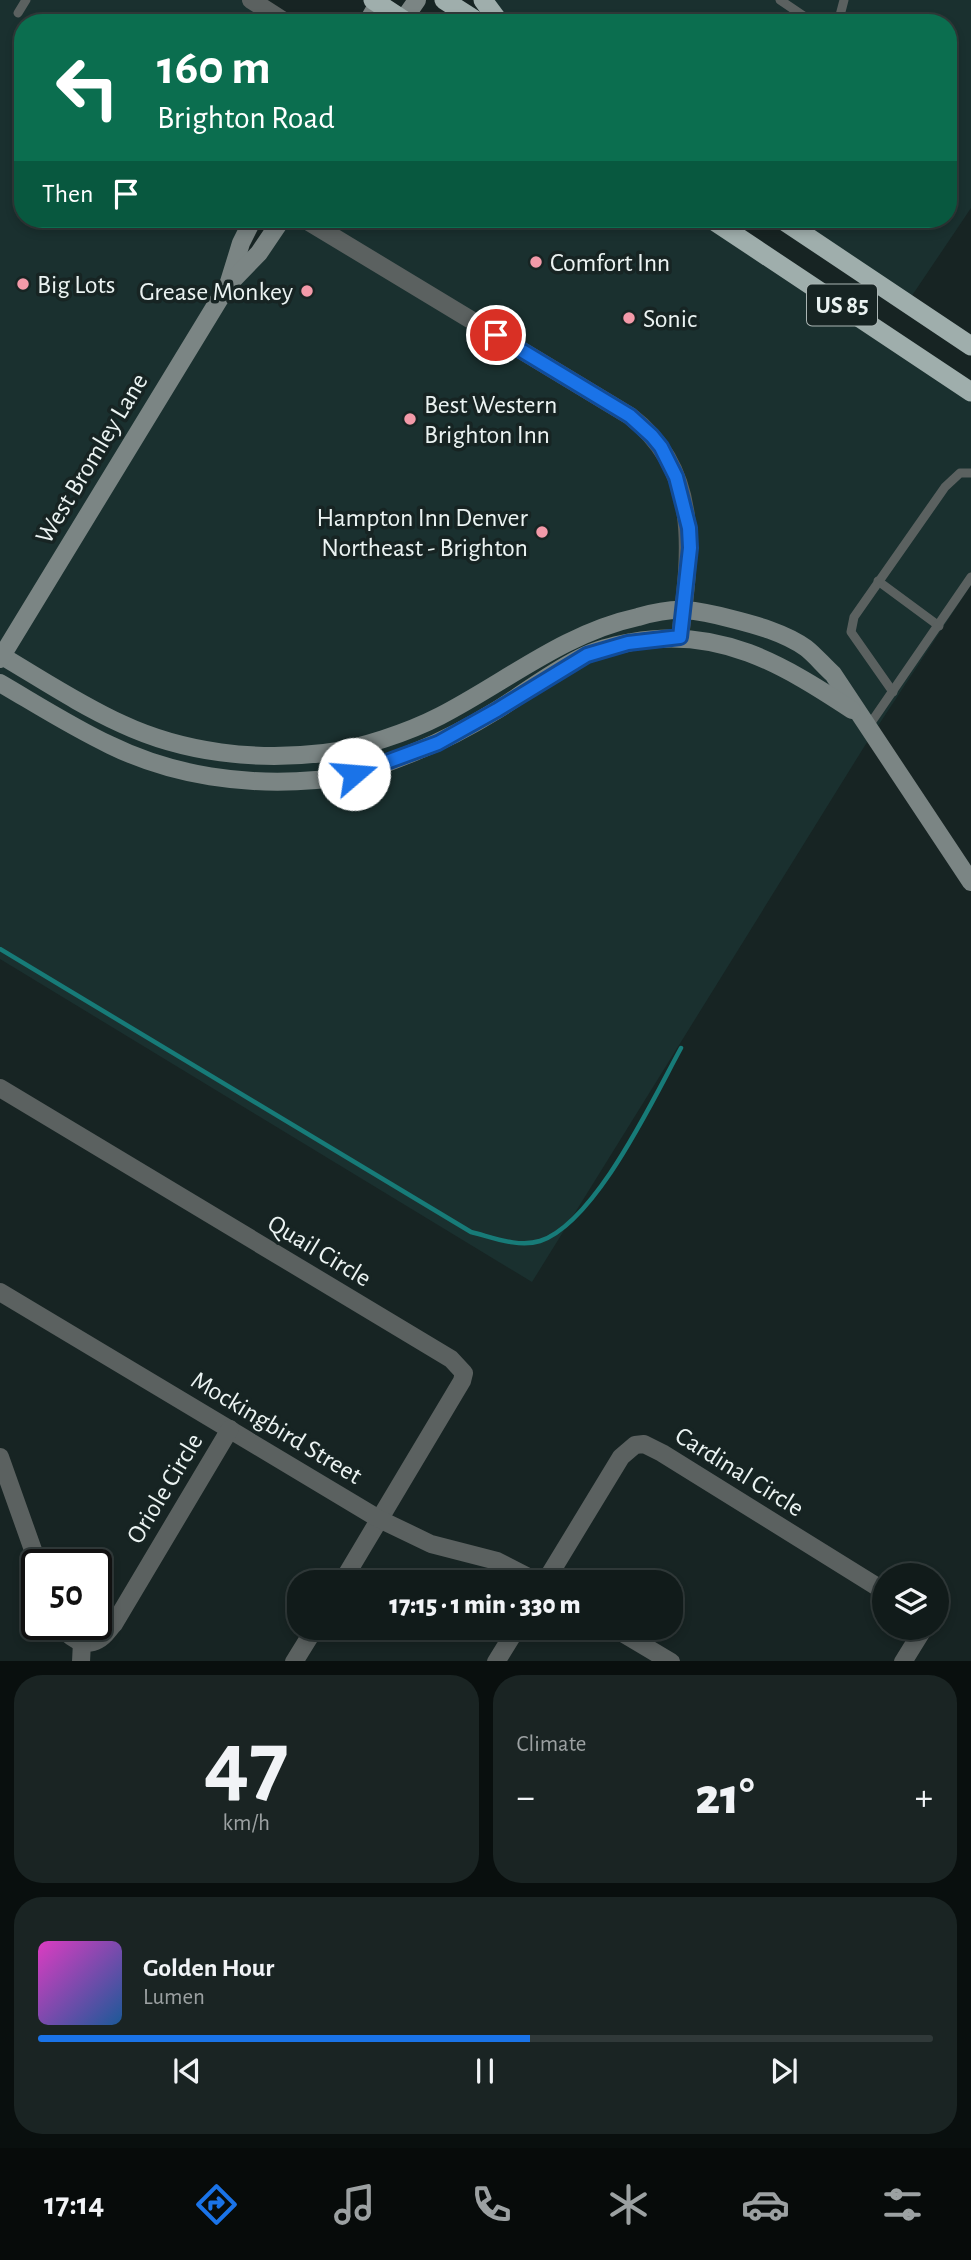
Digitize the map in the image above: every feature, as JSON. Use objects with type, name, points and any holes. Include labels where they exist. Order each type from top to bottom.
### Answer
[{"type":"highway","points":[[444,0],[466,14]]},
{"type":"highway","points":[[377,1],[394,14]]},
{"type":"highway","name":"US 85","points":[[725,228],[971,392]]},
{"type":"highway","name":"US 85","points":[[794,228],[971,346]]},
{"type":"main road","name":"West Bromley Lane","points":[[228,285],[249,228]]},
{"type":"main road","name":"West Bromley Lane","points":[[1,657],[228,285],[259,253],[276,228]]},
{"type":"main road","points":[[1,657],[124,725],[169,741],[220,753],[278,756],[327,753],[415,728],[484,691],[576,636],[613,622],[684,610],[752,624],[805,648],[832,674],[971,882]]},
{"type":"main road","points":[[0,682],[118,749],[195,774],[243,781],[318,780],[354,774],[438,743],[587,655],[634,642],[680,637],[718,642],[779,664],[863,721]]},
{"type":"street","points":[[251,0],[273,14]]},
{"type":"street","points":[[319,228],[630,416],[652,436],[673,470],[686,511],[690,548],[680,637]]},
{"type":"street","points":[[484,691],[497,710]]},
{"type":"street","points":[[464,702],[476,722]]},
{"type":"street","name":"Quail Circle","points":[[0,1088],[451,1359],[460,1367],[464,1373],[462,1381],[379,1519]]},
{"type":"street","name":"Mockingbird Street","points":[[0,1292],[379,1519],[431,1544],[497,1561],[515,1570]]},
{"type":"street","name":"Oriole Circle","points":[[82,1642],[96,1642],[114,1624],[230,1429]]},
{"type":"street","name":"Cardinal Circle","points":[[552,1570],[621,1457],[635,1445],[644,1444],[872,1584]]},
{"type":"street","points":[[0,1457],[33,1549]]},
{"type":"street","points":[[349,1570],[379,1519]]},
{"type":"street","points":[[78,1640],[82,1642],[81,1661]]},
{"type":"street","points":[[294,1661],[307,1640]]},
{"type":"street","points":[[496,1661],[509,1640]]},
{"type":"street","points":[[635,1640],[671,1661]]},
{"type":"street","points":[[903,1661],[916,1640]]},
{"type":"lane","points":[[18,12],[26,0]]},
{"type":"lane","points":[[780,0],[801,14]]},
{"type":"lane","points":[[893,692],[851,632],[854,617],[944,486],[960,473],[971,473]]},
{"type":"lane","points":[[863,721],[893,692],[971,577]]},
{"type":"lane","points":[[878,581],[939,626]]},
{"type":"shaded area","points":[[0,0],[251,0],[273,14],[14,14],[14,228],[249,228],[228,283],[274,228],[725,228],[971,392],[971,585],[864,747],[532,1282],[0,959]]},
{"type":"shaded area","points":[[483,0],[971,0],[971,208],[907,303],[794,228],[957,228],[957,14],[493,14]]},
{"type":"waterway","points":[[0,949],[471,1232],[514,1243],[540,1241],[561,1229],[582,1210],[621,1156],[681,1048]]},
{"type":"place","name":"Comfort Inn","points":[[536,262]]},
{"type":"place","name":"Big Lots","points":[[23,284]]},
{"type":"place","name":"Grease Monkey","points":[[307,291]]},
{"type":"place","name":"Sonic","points":[[629,318]]},
{"type":"place","name":"Best Western Brighton Inn","points":[[410,419]]},
{"type":"place","name":"Hampton Inn Denver Northeast - Brighton","points":[[542,532]]},
{"type":"route","points":[[354,774],[438,743],[587,655],[611,646],[680,637],[690,548],[689,528],[681,491],[661,447],[641,424],[630,416],[496,335]]}]
